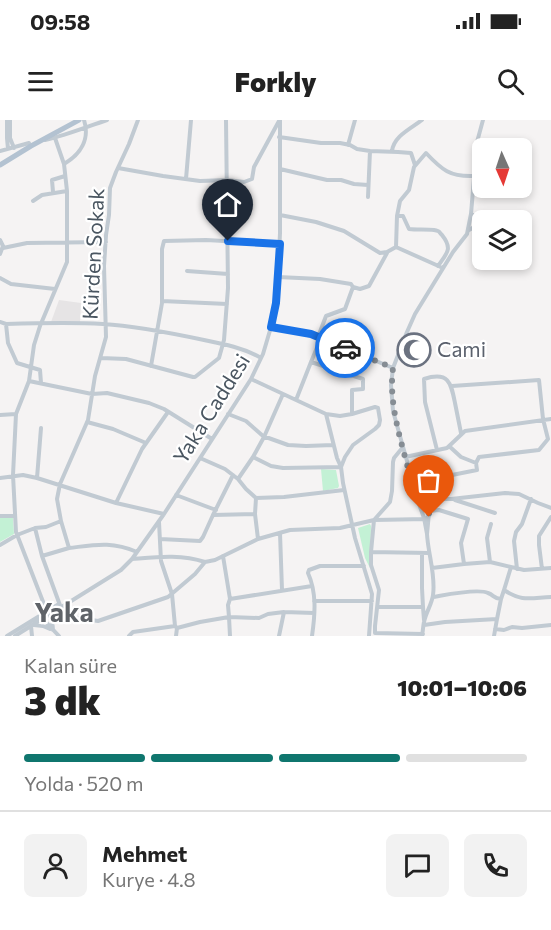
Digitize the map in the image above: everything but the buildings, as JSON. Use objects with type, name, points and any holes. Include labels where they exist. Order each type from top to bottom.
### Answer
[{"type":"main road","points":[[0,164],[12,150],[72,120]]},
{"type":"main road","points":[[0,164],[79,120]]},
{"type":"street","points":[[0,151],[12,150],[8,120]]},
{"type":"street","points":[[64,164],[85,143],[84,120]]},
{"type":"street","points":[[39,141],[68,135],[107,120]]},
{"type":"street","name":"Kürden Sokak","points":[[60,484],[87,422],[106,337],[104,266],[110,188],[138,120]]},
{"type":"street","points":[[186,179],[191,120]]},
{"type":"street","points":[[101,358],[126,359],[195,377],[219,358],[223,344],[228,274],[226,120]]},
{"type":"street","points":[[118,168],[200,181],[247,182],[252,179],[254,167],[279,120]]},
{"type":"street","name":"Yaka Caddesi","points":[[15,636],[121,570],[132,559],[164,514],[251,379],[271,327],[279,277],[279,120]]},
{"type":"street","points":[[348,145],[355,120]]},
{"type":"street","points":[[392,152],[397,138],[422,120]]},
{"type":"street","points":[[478,138],[483,120]]},
{"type":"street","points":[[279,137],[321,143],[340,143],[370,152],[411,153],[415,166]]},
{"type":"street","points":[[49,613],[17,535],[13,475],[16,414],[29,381],[34,345],[41,323],[67,262],[66,176],[55,138]]},
{"type":"street","points":[[368,197],[370,152]]},
{"type":"street","points":[[396,247],[400,201],[409,190],[415,166],[426,153],[439,168],[462,177],[472,176]]},
{"type":"street","points":[[280,169],[327,180],[368,185]]},
{"type":"street","points":[[53,192],[52,180],[66,176]]},
{"type":"street","points":[[33,201],[42,195],[67,190]]},
{"type":"street","points":[[441,267],[467,234],[472,198]]},
{"type":"street","points":[[280,215],[345,231],[380,253],[396,247]]},
{"type":"street","points":[[397,216],[403,216],[409,229],[439,231],[449,248],[407,332],[393,368],[391,385],[393,411],[422,513]]},
{"type":"street","points":[[0,240],[3,248],[0,255]]},
{"type":"street","points":[[151,366],[162,301],[164,241],[206,240],[280,244]]},
{"type":"street","points":[[3,248],[27,243],[106,242]]},
{"type":"street","points":[[396,247],[441,267]]},
{"type":"street","points":[[279,277],[320,279],[351,284],[360,289],[369,286],[387,252]]},
{"type":"street","points":[[187,271],[228,274]]},
{"type":"street","points":[[0,278],[11,284],[55,290]]},
{"type":"street","points":[[296,400],[326,316],[345,309],[353,287]]},
{"type":"street","points":[[162,301],[227,304]]},
{"type":"street","points":[[0,322],[6,324],[105,324],[157,331],[244,349],[261,358]]},
{"type":"street","points":[[6,324],[8,343],[17,363],[40,370],[41,383]]},
{"type":"street","points":[[271,327],[319,337],[393,368]]},
{"type":"street","points":[[311,362],[363,380],[363,389],[352,390],[352,414]]},
{"type":"street","points":[[436,450],[425,402],[424,379],[435,375],[446,378],[452,386],[461,433]]},
{"type":"street","points":[[251,379],[326,414],[340,416],[378,408],[379,425],[353,445],[340,466]]},
{"type":"street","points":[[412,483],[477,470],[476,463],[479,457],[539,450],[548,439],[543,419],[539,380],[452,386]]},
{"type":"street","points":[[29,381],[92,394],[107,393],[149,403],[212,439]]},
{"type":"street","points":[[238,479],[264,437],[283,394]]},
{"type":"street","points":[[116,503],[141,451],[168,412]]},
{"type":"street","points":[[0,415],[16,414]]},
{"type":"street","points":[[228,414],[246,421],[264,437],[288,445],[333,444]]},
{"type":"street","points":[[326,414],[355,538],[372,594],[369,634],[422,635],[433,597],[432,567],[427,534],[428,513],[431,502],[438,499]]},
{"type":"street","points":[[405,457],[447,448],[465,431],[551,418]]},
{"type":"street","points":[[87,422],[113,429],[146,443]]},
{"type":"street","points":[[38,478],[41,428]]},
{"type":"street","points":[[135,439],[141,451]]},
{"type":"street","points":[[449,446],[460,457],[476,463]]},
{"type":"street","points":[[375,633],[379,590],[371,565],[374,520],[390,501],[393,462],[403,447]]},
{"type":"street","points":[[253,457],[271,466],[283,468],[340,466]]},
{"type":"street","points":[[200,458],[225,469],[256,498],[344,490]]},
{"type":"street","points":[[0,478],[13,475],[38,478],[83,494],[164,514]]},
{"type":"street","points":[[159,537],[200,541],[233,475]]},
{"type":"street","points":[[60,484],[57,499],[69,548]]},
{"type":"street","points":[[415,490],[424,499],[428,513]]},
{"type":"street","points":[[419,504],[420,500],[424,499],[451,499],[505,493],[519,494],[551,508]]},
{"type":"street","points":[[176,495],[216,510]]},
{"type":"street","points":[[256,498],[258,539]]},
{"type":"street","points":[[451,499],[495,513]]},
{"type":"street","points":[[517,569],[514,541],[531,499]]},
{"type":"street","points":[[132,559],[187,558],[205,562],[215,560],[258,539],[290,530],[340,528],[374,520],[415,519],[439,510],[468,519],[461,543],[464,564]]},
{"type":"street","points":[[415,519],[422,513]]},
{"type":"street","points":[[422,513],[428,513]]},
{"type":"street","points":[[213,515],[255,514]]},
{"type":"street","points":[[0,516],[15,516]]},
{"type":"street","points":[[542,569],[539,536],[551,516]]},
{"type":"street","points":[[160,519],[162,567],[172,594],[176,636]]},
{"type":"street","points":[[0,545],[34,528],[61,521]]},
{"type":"street","points":[[490,562],[487,538],[491,524]]},
{"type":"street","points":[[34,528],[60,606]]},
{"type":"street","points":[[152,531],[156,531],[159,537]]},
{"type":"street","points":[[280,533],[282,590]]},
{"type":"street","points":[[42,556],[69,548],[107,544],[124,546],[137,552]]},
{"type":"street","points":[[371,552],[429,553]]},
{"type":"street","points":[[423,552],[424,623]]},
{"type":"street","points":[[223,556],[230,599],[228,605],[230,636]]},
{"type":"street","points":[[7,636],[49,613],[98,621],[168,597],[195,574],[205,562]]},
{"type":"street","points":[[432,567],[490,562],[517,569],[551,568]]},
{"type":"street","points":[[312,636],[314,601],[309,570],[320,566],[364,566]]},
{"type":"street","points":[[494,636],[496,619],[510,567]]},
{"type":"street","points":[[230,599],[312,586]]},
{"type":"street","points":[[504,590],[514,597],[523,599],[551,597]]},
{"type":"street","points":[[433,597],[487,592],[495,599],[501,599]]},
{"type":"street","points":[[314,601],[372,602]]},
{"type":"street","points":[[378,607],[423,607]]},
{"type":"street","points":[[129,636],[133,633],[229,617],[259,618],[284,612],[314,613]]},
{"type":"street","points":[[279,636],[284,612]]},
{"type":"street","points":[[53,631],[52,619],[58,615]]},
{"type":"street","points":[[43,619],[59,636]]},
{"type":"street","points":[[424,623],[496,619]]},
{"type":"street","points":[[495,628],[504,630],[512,627],[551,625]]},
{"type":"street","points":[[32,636],[33,626],[43,626],[53,631]]},
{"type":"shaded area","points":[[59,300],[81,303],[80,322],[51,322]]},
{"type":"green space","points":[[321,469],[336,470],[338,488],[323,491]]},
{"type":"green space","points":[[0,517],[13,517],[14,534],[0,542]]},
{"type":"green space","points":[[370,524],[370,568],[365,558],[358,528]]},
{"type":"way so far","points":[[345,348],[393,368],[391,385],[393,411],[415,490],[426,501],[429,517]]},
{"type":"place","name":"Cami","points":[[414,350]]},
{"type":"district","name":"Yaka","points":[[64,613]]},
{"type":"route","points":[[228,241],[280,244],[279,277],[271,327],[311,334],[345,348]]}]
